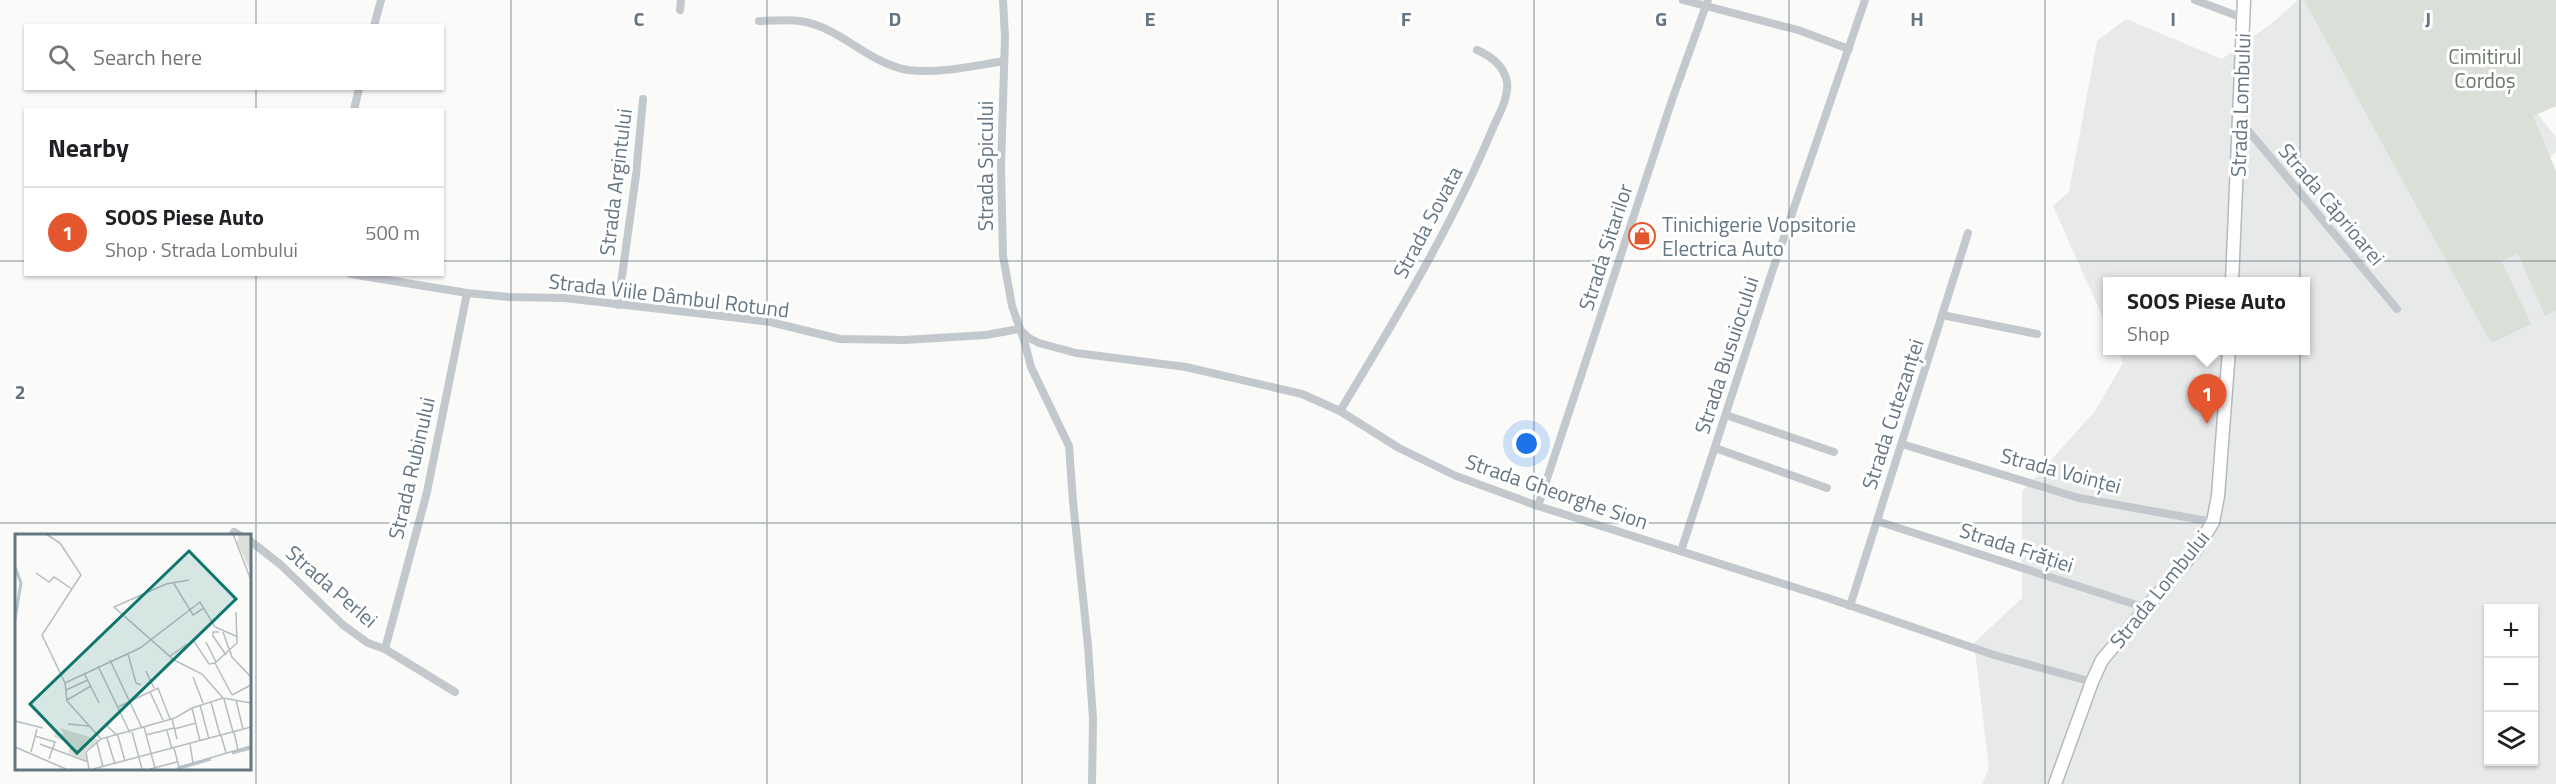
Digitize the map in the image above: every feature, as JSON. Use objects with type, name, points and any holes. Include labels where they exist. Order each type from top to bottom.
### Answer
[{"type":"street","points":[[375,24],[381,0]]},
{"type":"street","points":[[680,10],[681,0]]},
{"type":"street","name":"Strada Spicului","points":[[1003,0],[1001,167],[1003,256],[1010,298],[1036,379],[1069,446],[1072,501],[1088,646],[1093,719],[1092,784]]},
{"type":"street","points":[[1683,0],[1707,3],[1798,30],[1849,49]]},
{"type":"street","name":"Strada Busuiocului","points":[[1681,551],[1865,0]]},
{"type":"street","points":[[2195,0],[2243,18]]},
{"type":"street","name":"Strada Lombului","points":[[2232,277],[2244,0]]},
{"type":"street","name":"Strada Sitarilor","points":[[1538,506],[1672,100],[1707,3]]},
{"type":"street","points":[[759,21],[800,21],[810,24],[896,67],[909,70],[965,67],[1004,61]]},
{"type":"street","name":"Strada Sovata","points":[[1341,411],[1451,220],[1502,105],[1507,82],[1503,72],[1496,61],[1477,50]]},
{"type":"street","points":[[354,108],[359,90]]},
{"type":"street","name":"Strada Argintului","points":[[618,305],[636,175],[643,99]]},
{"type":"street","name":"Strada Căprioarei","points":[[2239,123],[2246,128],[2397,309]]},
{"type":"street","name":"Strada Cutezanței","points":[[1850,606],[1968,233]]},
{"type":"street","name":"Strada Viile Dâmbul Rotund","points":[[363,276],[467,293],[509,297],[564,298],[770,322],[829,337],[870,341],[986,335],[1019,329]]},
{"type":"street","name":"Strada Rubinului","points":[[384,649],[427,492],[467,293]]},
{"type":"street","points":[[1942,315],[2037,334]]},
{"type":"street","name":"Strada Gheorghe Sion","points":[[1019,329],[1039,343],[1076,353],[1186,367],[1302,394],[1341,411],[1399,448],[1456,476],[1538,506],[1850,606],[1994,656],[2092,682]]},
{"type":"street","name":"Strada Lombului","points":[[2055,784],[2102,660],[2195,551],[2213,522],[2218,496],[2229,355]]},
{"type":"street","points":[[1726,415],[1834,452]]},
{"type":"street","name":"Strada Voinței","points":[[1902,444],[2079,498],[2213,522]]},
{"type":"street","points":[[1715,447],[1827,488]]},
{"type":"street","name":"Strada Frăției","points":[[1877,521],[2146,608]]},
{"type":"street","name":"Strada Perlei","points":[[250,541],[281,565],[344,625],[369,643],[384,649],[455,692]]},
{"type":"shaded area","points":[[2298,0],[2430,0],[2505,73],[2556,137],[2556,152],[2514,193],[2556,228],[2556,784],[1982,784],[1989,768],[1974,643],[2022,598],[2022,492],[2095,411],[2123,363],[2120,355],[2310,355],[2310,277],[2103,277],[2103,318],[2053,206],[2069,192],[2097,41],[2126,19],[2222,59],[2271,24]]},
{"type":"green space","name":"Cimitirul Cordoș","points":[[2304,0],[2556,0],[2556,106],[2533,116],[2556,171],[2556,311],[2545,316],[2518,254],[2502,261],[2487,230],[2531,324],[2491,343]]},
{"type":"place","name":"Tinichigerie Vopsitorie Electrica Auto","points":[[1642,236]]},
{"type":"place","name":"SOOS Piese Auto","points":[[2207,424]]}]
